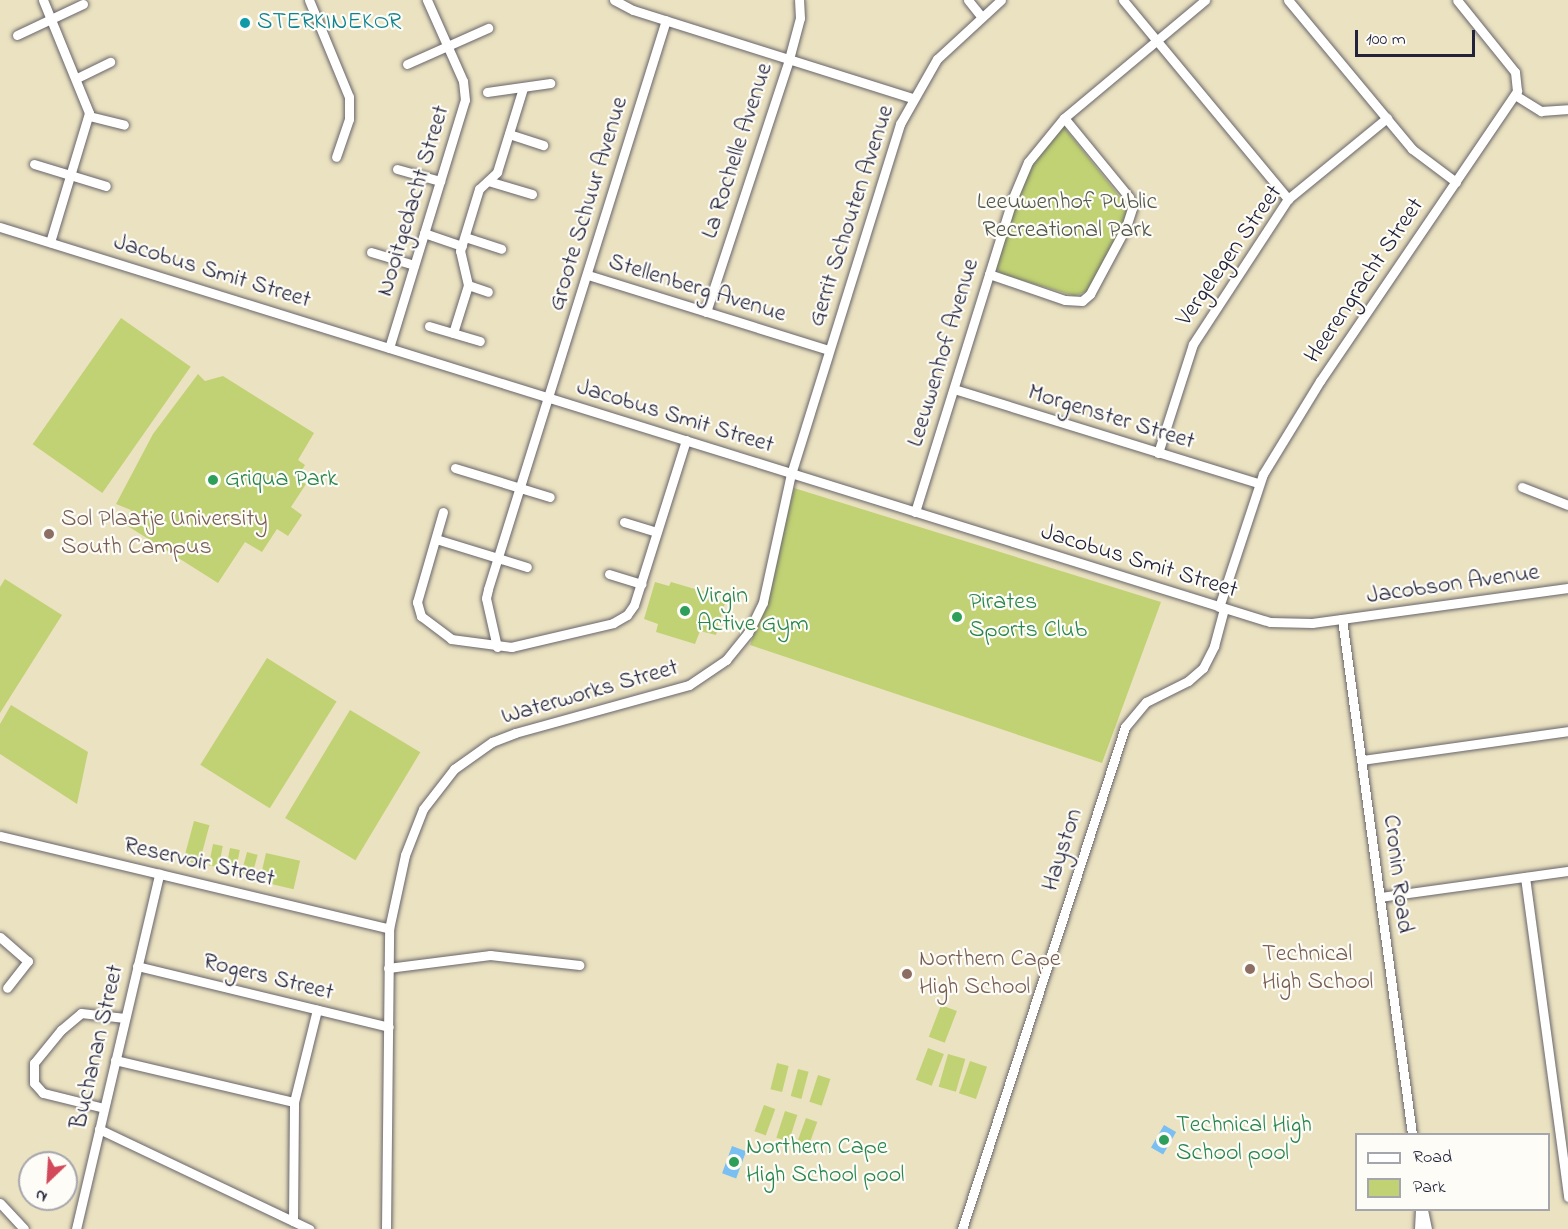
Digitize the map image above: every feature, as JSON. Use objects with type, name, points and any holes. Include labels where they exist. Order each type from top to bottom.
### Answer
[{"type":"street","points":[[43,0],[77,78],[89,117],[50,242]]},
{"type":"street","points":[[309,0],[349,97],[349,119],[336,157]]},
{"type":"street","name":"Nooitgedacht Street","points":[[389,348],[465,100],[464,86],[427,0]]},
{"type":"street","points":[[614,0],[666,20],[912,98]]},
{"type":"street","name":"La Rochelle Avenue","points":[[706,312],[789,59],[800,18],[799,0]]},
{"type":"street","points":[[968,0],[981,16]]},
{"type":"street","name":"Gerrit Schouten Avenue","points":[[791,474],[893,144],[912,98],[942,53],[1001,0]]},
{"type":"street","points":[[1123,0],[1288,199]]},
{"type":"street","name":"Leeuwenhof Avenue","points":[[915,512],[1023,172],[1040,143],[1064,118],[1205,0]]},
{"type":"street","points":[[1288,0],[1417,155],[1456,182]]},
{"type":"street","points":[[1457,0],[1515,72],[1519,82],[1515,95],[1541,111],[1568,109]]},
{"type":"street","points":[[17,35],[83,4]]},
{"type":"street","name":"Groote Schuur Avenue","points":[[497,648],[486,598],[666,20]]},
{"type":"street","points":[[407,64],[488,28]]},
{"type":"street","points":[[77,78],[110,62]]},
{"type":"street","points":[[487,92],[550,83]]},
{"type":"street","points":[[453,333],[468,285],[459,258],[463,241],[479,189],[497,172],[524,88]]},
{"type":"street","name":"Heerengracht Street","points":[[1222,608],[1258,483],[1320,381],[1515,95]]},
{"type":"street","points":[[89,117],[124,125]]},
{"type":"street","points":[[989,274],[1065,300],[1082,301],[1090,294],[1126,227],[1132,208],[1130,197],[1064,118]]},
{"type":"street","name":"Vergelegen Street","points":[[1158,453],[1192,344],[1288,199],[1387,118]]},
{"type":"street","points":[[509,134],[543,146]]},
{"type":"street","points":[[34,164],[106,186]]},
{"type":"street","points":[[397,169],[441,182]]},
{"type":"street","points":[[488,181],[532,194]]},
{"type":"street","name":"Jacobus Smit Street","points":[[0,227],[1222,608],[1287,624],[1342,619]]},
{"type":"street","points":[[424,233],[501,249]]},
{"type":"street","points":[[371,252],[414,266]]},
{"type":"street","name":"Stellenberg Avenue","points":[[588,274],[829,350]]},
{"type":"street","points":[[468,285],[488,292]]},
{"type":"street","points":[[429,326],[480,342]]},
{"type":"street","name":"Morgenster Street","points":[[954,389],[1258,483]]},
{"type":"street","points":[[443,512],[417,602],[419,613],[457,642],[511,648],[621,619],[634,605],[686,440]]},
{"type":"street","points":[[455,468],[550,497]]},
{"type":"street","name":"Waterworks Street","points":[[386,1229],[389,929],[413,830],[432,795],[468,757],[515,733],[674,692],[716,669],[735,651],[763,602],[791,474]]},
{"type":"street","points":[[1522,487],[1568,505]]},
{"type":"street","points":[[624,522],[657,532]]},
{"type":"street","points":[[436,539],[527,567]]},
{"type":"street","points":[[609,574],[641,584]]},
{"type":"street","name":"Jacobson Avenue","points":[[1342,619],[1568,588]]},
{"type":"street","name":"Hayston","points":[[962,1229],[1125,727],[1146,702],[1188,681],[1203,668],[1214,646],[1222,608]]},
{"type":"street","name":"Cronin Road","points":[[1342,619],[1412,1133]]},
{"type":"street","points":[[1362,760],[1568,731]]},
{"type":"street","name":"Reservoir Street","points":[[0,836],[389,929]]},
{"type":"street","points":[[1380,897],[1568,871]]},
{"type":"street","name":"Buchanan Street","points":[[80,1228],[99,1129],[159,874]]},
{"type":"street","points":[[1525,877],[1568,1197]]},
{"type":"street","points":[[0,937],[28,961],[7,988]]},
{"type":"street","points":[[388,968],[490,955],[579,964]]},
{"type":"street","name":"Rogers Street","points":[[137,966],[389,1027]]},
{"type":"street","points":[[293,1221],[294,1102],[317,1010]]},
{"type":"street","points":[[104,1108],[43,1093],[34,1083],[34,1063],[61,1030],[81,1013],[125,1018]]},
{"type":"street","points":[[115,1060],[294,1102]]},
{"type":"street","points":[[99,1129],[310,1229]]},
{"type":"street","points":[[0,1203],[24,1229]]},
{"type":"street","points":[[1419,1229],[1422,1211]]},
{"type":"street","points":[[1422,1211],[1427,1229]]},
{"type":"green space","name":"Leeuwenhof Public Recreational Park","points":[[1063,126],[1128,207],[1122,228],[1089,290],[1075,296],[1001,274],[996,267],[1025,179],[1035,159]]},
{"type":"green space","points":[[121,318],[191,367],[102,493],[33,444]]},
{"type":"green space","name":"Griqua Park","points":[[198,374],[205,381],[223,376],[314,433],[298,460],[305,465],[297,478],[306,484],[291,507],[302,515],[288,536],[277,529],[262,552],[245,542],[218,583],[123,523],[131,510],[116,504],[153,434]]},
{"type":"green space","name":"Pirates Sports Club","points":[[794,488],[1161,602],[1102,763],[750,645],[770,587]]},
{"type":"green space","points":[[5,579],[62,615],[0,713],[0,587]]},
{"type":"green space","name":"Virgin Active Gym","points":[[655,582],[669,586],[671,582],[712,594],[711,599],[725,603],[716,635],[700,631],[695,644],[656,632],[658,624],[644,619]]},
{"type":"green space","points":[[267,658],[337,701],[270,808],[200,765]]},
{"type":"green space","points":[[11,705],[88,752],[77,804],[0,754],[0,724]]},
{"type":"green space","points":[[350,710],[420,752],[355,860],[285,818]]},
{"type":"green space","points":[[194,821],[209,825],[198,867],[183,863]]},
{"type":"green space","points":[[213,844],[223,846],[219,868],[209,866]]},
{"type":"green space","points":[[230,848],[240,850],[236,872],[226,870]]},
{"type":"green space","points":[[247,852],[258,855],[252,876],[241,873]]},
{"type":"green space","points":[[266,853],[300,861],[294,889],[259,881]]},
{"type":"green space","points":[[941,1005],[957,1011],[945,1043],[929,1037]]},
{"type":"green space","points":[[928,1048],[944,1054],[932,1086],[916,1080]]},
{"type":"green space","points":[[948,1054],[965,1059],[956,1092],[939,1087]]},
{"type":"green space","points":[[970,1061],[987,1067],[976,1099],[959,1093]]},
{"type":"green space","points":[[777,1063],[789,1066],[782,1092],[770,1089]]},
{"type":"green space","points":[[798,1069],[809,1072],[801,1099],[791,1096]]},
{"type":"green space","points":[[818,1075],[830,1079],[822,1106],[809,1102]]},
{"type":"green space","points":[[764,1105],[775,1109],[766,1135],[754,1131]]},
{"type":"green space","points":[[785,1111],[797,1115],[789,1142],[776,1138]]},
{"type":"green space","points":[[806,1118],[817,1122],[808,1148],[796,1144]]},
{"type":"water","name":"Technical High School pool","points":[[1164,1125],[1176,1132],[1163,1155],[1151,1148]]},
{"type":"water","name":"Northern Cape High School pool","points":[[732,1146],[746,1151],[736,1178],[722,1173]]},
{"type":"place","name":"STERKINEKOR","points":[[245,23]]},
{"type":"place","name":"Griqua Park","points":[[213,480]]},
{"type":"place","name":"Sol Plaatje University South Campus","points":[[49,534]]},
{"type":"place","name":"Virgin Active Gym","points":[[685,611]]},
{"type":"place","name":"Pirates Sports Club","points":[[957,617]]},
{"type":"place","name":"Technical High School","points":[[1250,969]]},
{"type":"place","name":"Northern Cape High School","points":[[907,974]]},
{"type":"place","name":"Technical High School pool","points":[[1164,1140]]},
{"type":"place","name":"Northern Cape High School pool","points":[[734,1162]]}]
